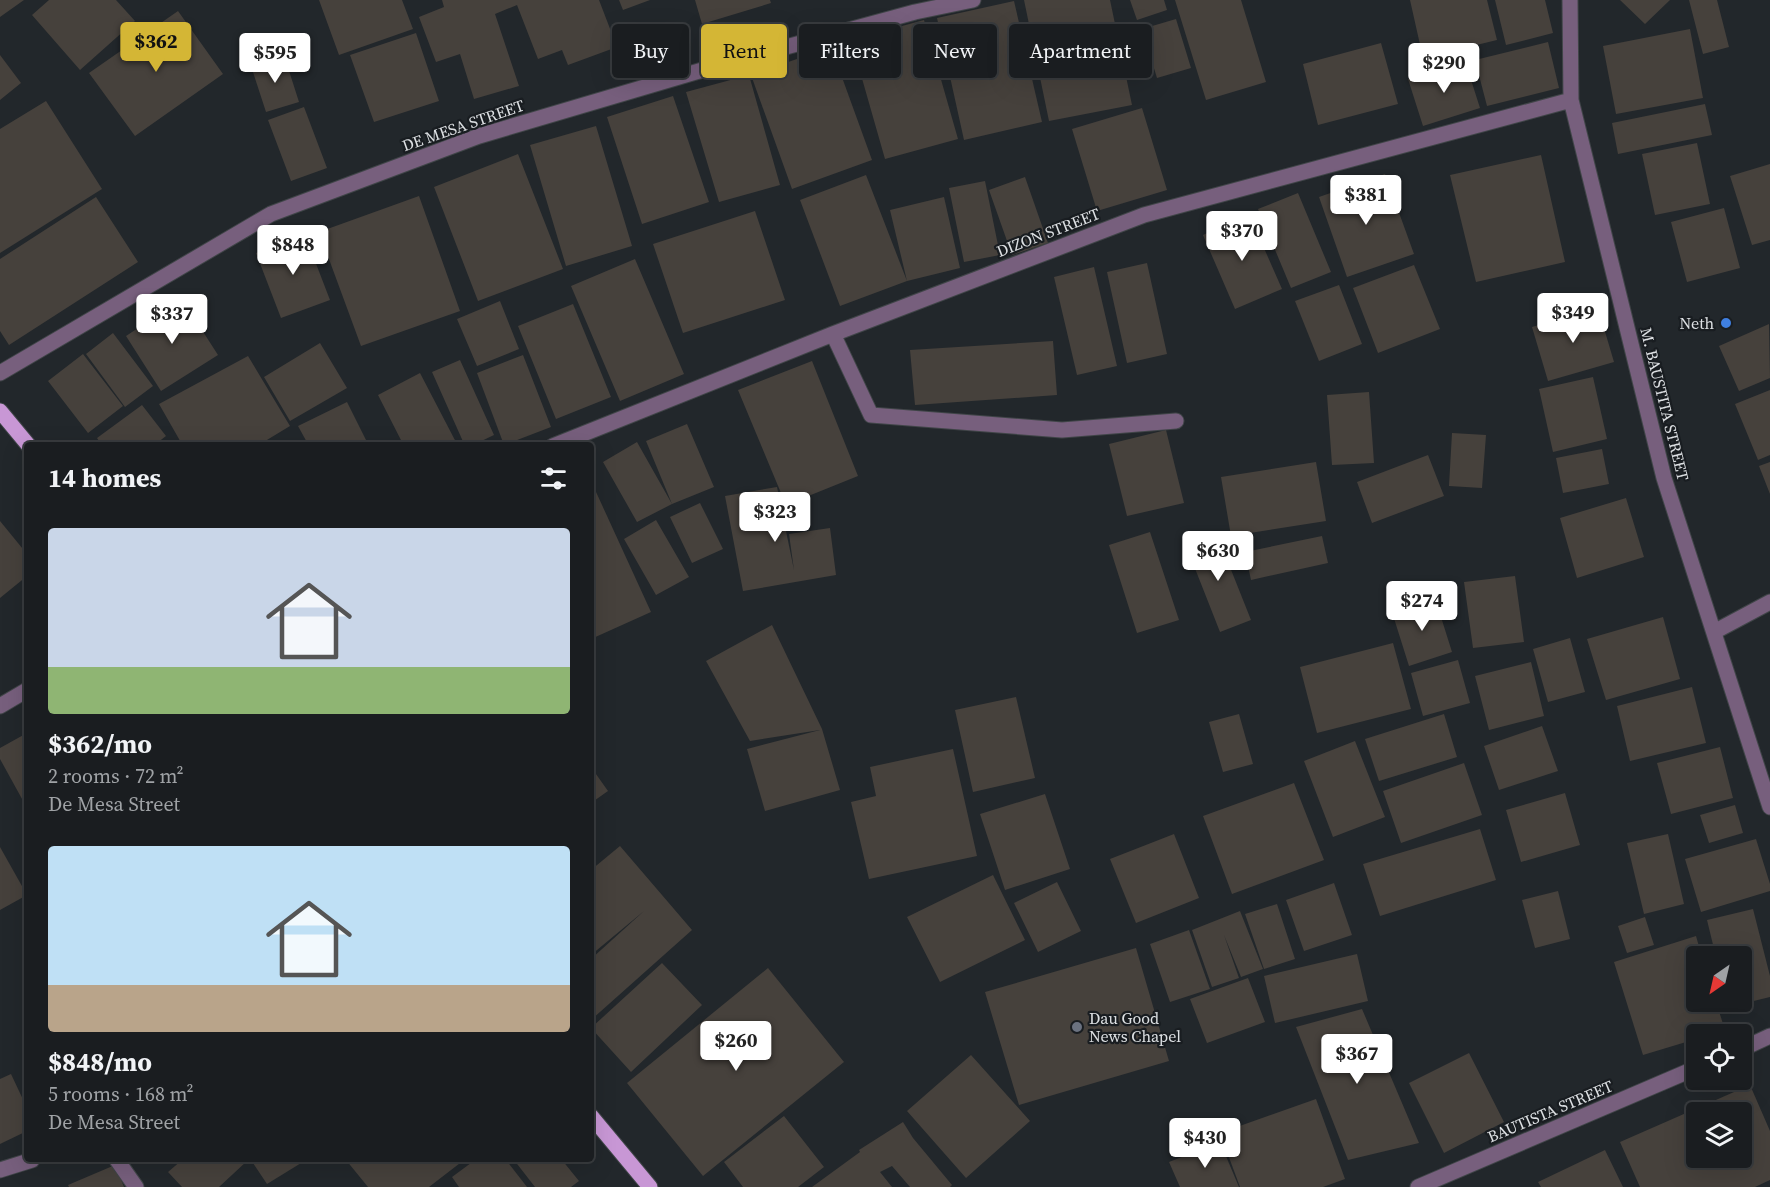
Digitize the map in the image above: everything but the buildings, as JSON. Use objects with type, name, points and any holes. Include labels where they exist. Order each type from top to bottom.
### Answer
[{"type":"main road","points":[[0,411],[26,442]]},
{"type":"main road","points":[[594,1120],[650,1187]]},
{"type":"street","name":"DE MESA STREET","points":[[0,373],[271,214],[479,136],[912,6],[973,0]]},
{"type":"street","name":"M. BAUSTITA STREET","points":[[1570,0],[1571,100],[1664,478],[1770,807]]},
{"type":"street","name":"DIZON STREET","points":[[563,442],[833,334],[1144,215],[1571,100]]},
{"type":"street","points":[[833,334],[870,415],[1062,430],[1176,421]]},
{"type":"street","points":[[1714,632],[1770,602]]},
{"type":"street","points":[[0,706],[24,692]]},
{"type":"street","points":[[1752,1044],[1770,1036]]},
{"type":"street","name":"BAUTISTA STREET","points":[[1418,1187],[1686,1072]]},
{"type":"street","points":[[0,1170],[26,1162]]},
{"type":"street","points":[[118,1162],[136,1187]]},
{"type":"place","name":"Neth","points":[[1726,323]]},
{"type":"place","name":"Dau Good News Chapel","points":[[1077,1027]]}]
